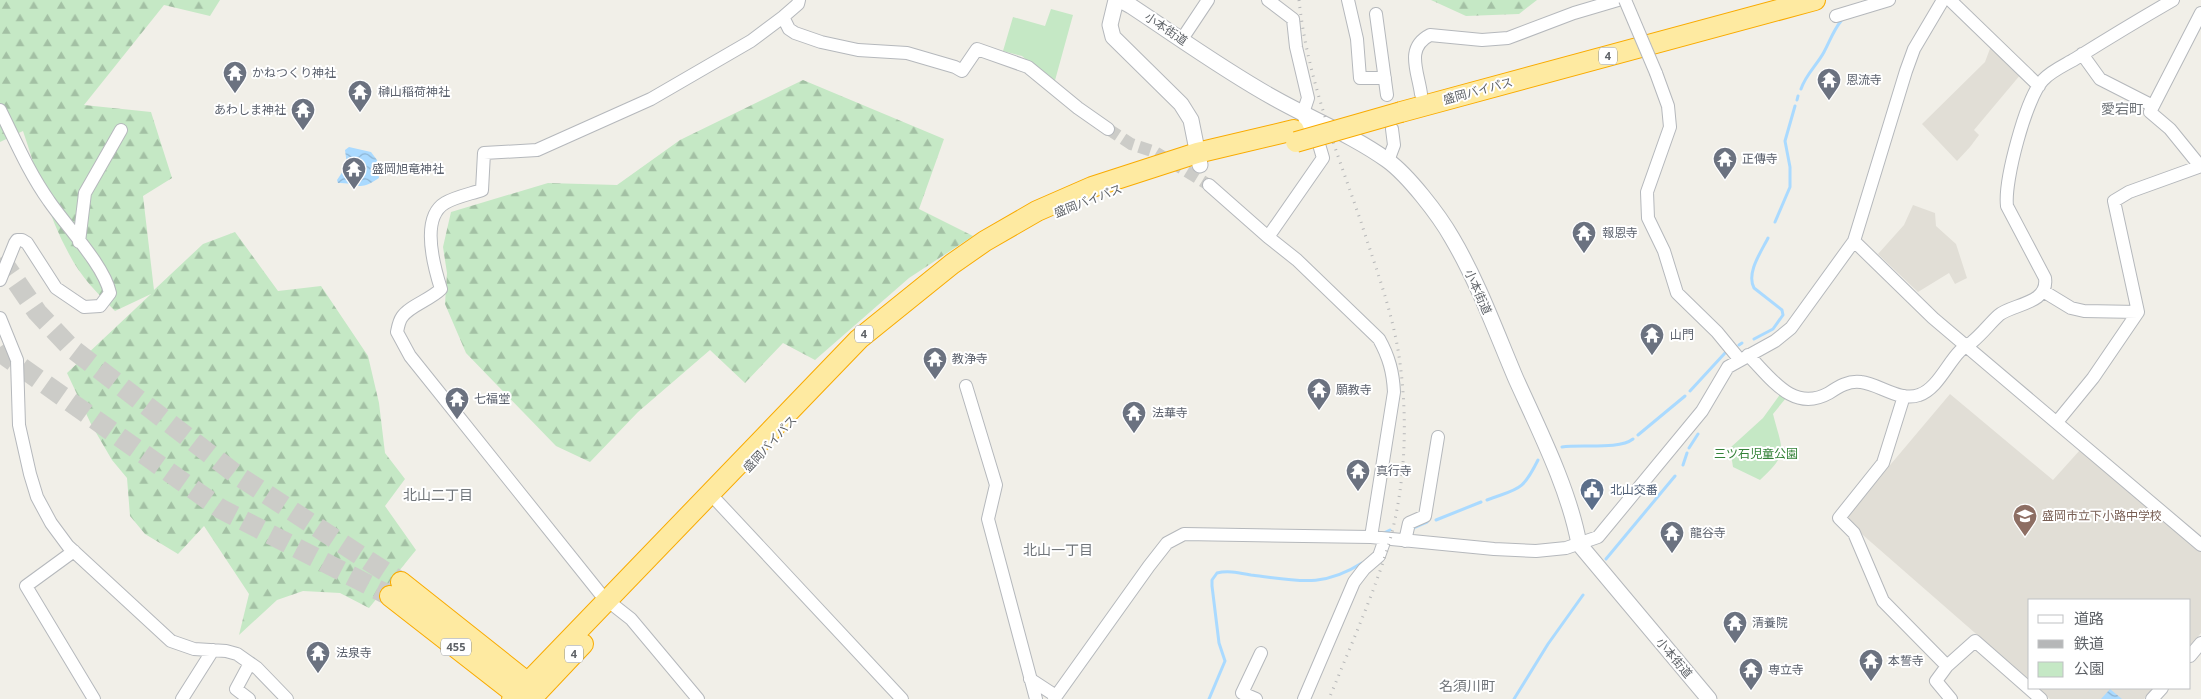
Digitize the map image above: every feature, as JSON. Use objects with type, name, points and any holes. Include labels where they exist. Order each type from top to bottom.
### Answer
[{"type":"highway","name":"盛岡バイパス","points":[[1394,109],[1421,94],[1769,0]]},
{"type":"highway","name":"盛岡バイパス","points":[[612,604],[717,500],[866,346],[916,302],[965,266],[1015,235],[1072,206],[1198,159],[1298,128],[1394,109],[1815,0]]},
{"type":"highway","name":"盛岡バイパス","points":[[528,695],[859,339],[921,287],[985,241],[1037,211],[1116,178],[1198,159]]},
{"type":"highway","name":"455","points":[[396,589],[528,695]]},
{"type":"street","points":[[698,699],[631,619],[612,604],[410,356],[397,332],[402,316],[415,306],[433,298],[441,289],[432,257],[432,218],[444,203],[482,190],[484,153],[537,150],[651,99],[752,41],[784,17],[798,4],[799,0]]},
{"type":"street","points":[[1118,0],[1110,25],[1113,37],[1181,104],[1191,120],[1198,159]]},
{"type":"street","name":"小本街道","points":[[1118,0],[1132,6],[1274,98],[1298,128],[1388,160],[1435,213],[1456,245],[1544,442],[1576,526],[1579,544],[1709,699]]},
{"type":"street","points":[[1182,39],[1208,0]]},
{"type":"street","points":[[1268,0],[1294,19],[1296,47],[1308,98],[1298,128]]},
{"type":"street","points":[[1348,0],[1357,39],[1360,78],[1385,78]]},
{"type":"street","points":[[1421,94],[1414,55],[1418,43],[1430,35],[1482,40],[1508,38],[1574,13],[1618,0]]},
{"type":"street","points":[[1625,0],[1668,106],[1670,126],[1647,192],[1648,218],[1664,251],[1677,293],[1744,357],[1782,389],[1802,400],[1817,398],[1854,382],[1862,382],[1904,396],[1914,397],[1927,391],[1966,346],[2001,313],[2020,307],[2044,291],[2045,278],[2010,214],[2006,199],[2009,171],[2025,117],[2043,79],[2173,0]]},
{"type":"street","points":[[1836,16],[1889,0]]},
{"type":"street","points":[[1030,679],[1055,697],[1167,543],[1184,534],[1371,537],[1494,549],[1536,551],[1566,548],[1598,537],[1702,411],[1728,367],[1775,341],[1791,328],[1854,241],[1914,49],[1943,0]]},
{"type":"street","points":[[1950,0],[2039,86]]},
{"type":"street","points":[[2196,0],[2201,7]]},
{"type":"street","points":[[2057,422],[2093,378],[2138,312],[2114,201],[2129,192],[2201,166],[2170,129],[2150,112],[2201,13]]},
{"type":"street","points":[[1376,14],[1385,78],[1394,109],[1394,145],[1388,160]]},
{"type":"street","points":[[784,17],[789,29],[812,39],[858,50],[907,53],[956,67],[962,71],[977,49],[1003,57],[1028,67],[1078,108],[1108,129]]},
{"type":"street","points":[[2082,54],[2100,78],[2153,106]]},
{"type":"street","points":[[0,110],[35,181],[108,285],[110,293],[100,306],[84,306],[56,288],[27,243],[22,240],[17,240],[15,243],[1,277]]},
{"type":"street","points":[[1268,237],[1323,158],[1318,141],[1306,124],[1298,128]]},
{"type":"street","points":[[79,242],[85,193],[121,130]]},
{"type":"street","points":[[1209,185],[1297,260],[1379,339],[1390,360],[1394,392],[1371,537]]},
{"type":"street","points":[[1854,241],[1933,318],[2201,545]]},
{"type":"street","points":[[2044,291],[2071,308],[2084,311],[2138,312]]},
{"type":"street","points":[[0,318],[17,360],[19,425],[30,474],[37,497],[51,523],[74,551],[171,642],[194,649],[226,651],[237,654],[257,668],[288,699]]},
{"type":"street","points":[[966,386],[996,485],[988,519],[1036,699]]},
{"type":"street","points":[[1904,396],[1883,463],[1839,518],[1854,533],[1884,601],[1947,666]]},
{"type":"street","points":[[1405,541],[1409,523],[1425,516],[1438,437]]},
{"type":"street","points":[[717,500],[902,699]]},
{"type":"street","points":[[1304,699],[1354,582],[1364,569],[1379,556],[1385,539]]},
{"type":"street","points":[[74,551],[26,586],[94,699]]},
{"type":"street","points":[[1951,699],[1936,681],[1947,666],[1976,641],[2028,687]]},
{"type":"street","points":[[2191,655],[2201,643]]},
{"type":"street","points":[[182,699],[213,650]]},
{"type":"street","points":[[1256,699],[1242,693],[1261,653]]},
{"type":"street","points":[[250,663],[236,689],[250,699]]},
{"type":"street","points":[[2031,689],[2042,699]]},
{"type":"street","points":[[2152,699],[2161,689]]},
{"type":"shaded area","points":[[1991,46],[2021,74],[1974,130],[1979,135],[1957,161],[1922,124],[1985,62]]},
{"type":"shaded area","points":[[1913,205],[1935,213],[1936,226],[1956,244],[1967,278],[1955,284],[1949,273],[1918,292],[1878,254],[1904,225]]},
{"type":"shaded area","name":"盛岡市立下小路中学校","points":[[1950,394],[2053,480],[2080,450],[2201,552],[2201,633],[2191,645],[2191,599],[2028,599],[2028,679],[1848,522],[1848,515]]},
{"type":"shaded area","points":[[2038,689],[2152,689],[2144,699],[2050,699]]},
{"type":"green space","points":[[0,0],[220,0],[210,16],[164,5],[84,105],[151,112],[172,178],[143,196],[154,290],[203,244],[235,232],[278,291],[321,286],[368,356],[379,403],[385,453],[405,479],[385,506],[416,550],[369,608],[340,593],[303,591],[277,600],[239,635],[249,594],[204,526],[178,554],[145,534],[130,516],[127,478],[112,460],[91,424],[67,373],[151,294],[115,311],[109,305],[73,262],[49,209],[23,131],[0,142]]},
{"type":"green space","points":[[1431,0],[1537,0],[1519,14],[1466,16]]},
{"type":"green space","points":[[1051,9],[1073,15],[1054,84],[1022,56],[1003,51],[1013,17],[1045,26]]},
{"type":"green space","points":[[803,80],[944,139],[919,209],[973,236],[909,278],[815,360],[783,343],[745,383],[710,350],[638,412],[590,462],[556,446],[466,353],[445,304],[447,273],[443,247],[451,212],[548,183],[617,185],[680,140]]},
{"type":"green space","name":"三ツ石児童公園","points":[[1781,393],[1786,398],[1773,414],[1781,444],[1780,457],[1770,471],[1760,480],[1733,467],[1730,448],[1763,418]]},
{"type":"water","points":[[349,147],[371,152],[377,160],[379,178],[362,186],[338,183],[337,180],[347,165],[345,150]]},
{"type":"water","points":[[2110,689],[2122,699],[2101,699]]},
{"type":"waterway","points":[[1801,89],[1841,21]]},
{"type":"waterway","points":[[1797,100],[1798,96]]},
{"type":"waterway","points":[[1775,222],[1790,187],[1790,167],[1785,141],[1795,106]]},
{"type":"waterway","points":[[1754,339],[1773,329],[1783,315],[1782,310],[1754,288],[1752,282],[1755,263],[1768,238]]},
{"type":"waterway","points":[[1690,391],[1725,353]]},
{"type":"waterway","points":[[1638,435],[1685,396]]},
{"type":"waterway","points":[[1689,448],[1698,434]]},
{"type":"waterway","points":[[1562,447],[1609,446],[1633,439]]},
{"type":"waterway","points":[[1683,465],[1687,453]]},
{"type":"waterway","points":[[1487,500],[1518,488],[1528,478],[1538,460]]},
{"type":"waterway","points":[[1606,559],[1675,476]]},
{"type":"waterway","points":[[1436,520],[1481,502]]},
{"type":"waterway","points":[[1413,528],[1427,522]]},
{"type":"waterway","points":[[1384,533],[1390,530]]},
{"type":"waterway","points":[[1209,699],[1225,661],[1219,643],[1212,586],[1212,580],[1217,573],[1234,572],[1308,581],[1334,577],[1362,563]]},
{"type":"waterway","points":[[1514,699],[1548,644],[1583,595]]},
{"type":"tunnel","points":[[1108,129],[1131,144],[1155,152],[1209,185]]},
{"type":"tunnel","points":[[0,258],[37,312],[70,347],[237,475],[401,582]]},
{"type":"tunnel","points":[[0,347],[7,357],[221,509],[390,596]]},
{"type":"railway","points":[[1299,0],[1309,57],[1324,113],[1388,305],[1399,356],[1404,402],[1402,472],[1390,540],[1369,600],[1329,699]]},
{"type":"place","name":"かねつくり神社","points":[[235,94]]},
{"type":"place","name":"恩流寺","points":[[1829,101]]},
{"type":"place","name":"榊山稲荷神社","points":[[360,113]]},
{"type":"place","name":"あわしま神社","points":[[303,131]]},
{"type":"place","name":"正傳寺","points":[[1725,180]]},
{"type":"place","name":"盛岡旭竜神社","points":[[354,190]]},
{"type":"place","name":"報恩寺","points":[[1584,254]]},
{"type":"place","name":"山門","points":[[1652,356]]},
{"type":"place","name":"教浄寺","points":[[935,380]]},
{"type":"place","name":"願教寺","points":[[1319,411]]},
{"type":"place","name":"七福堂","points":[[457,420]]},
{"type":"place","name":"法華寺","points":[[1134,434]]},
{"type":"place","name":"真行寺","points":[[1358,492]]},
{"type":"place","name":"北山交番","points":[[1592,511]]},
{"type":"place","name":"盛岡市立下小路中学校","points":[[2025,537]]},
{"type":"place","name":"龍谷寺","points":[[1672,554]]},
{"type":"place","name":"清養院","points":[[1735,644]]},
{"type":"place","name":"法泉寺","points":[[318,674]]},
{"type":"place","name":"本誓寺","points":[[1871,682]]},
{"type":"place","name":"専立寺","points":[[1751,691]]},
{"type":"district","name":"愛宕町","points":[[2122,109]]},
{"type":"district","name":"北山二丁目","points":[[438,495]]},
{"type":"district","name":"北山一丁目","points":[[1058,550]]},
{"type":"district","name":"名須川町","points":[[1467,686]]}]
